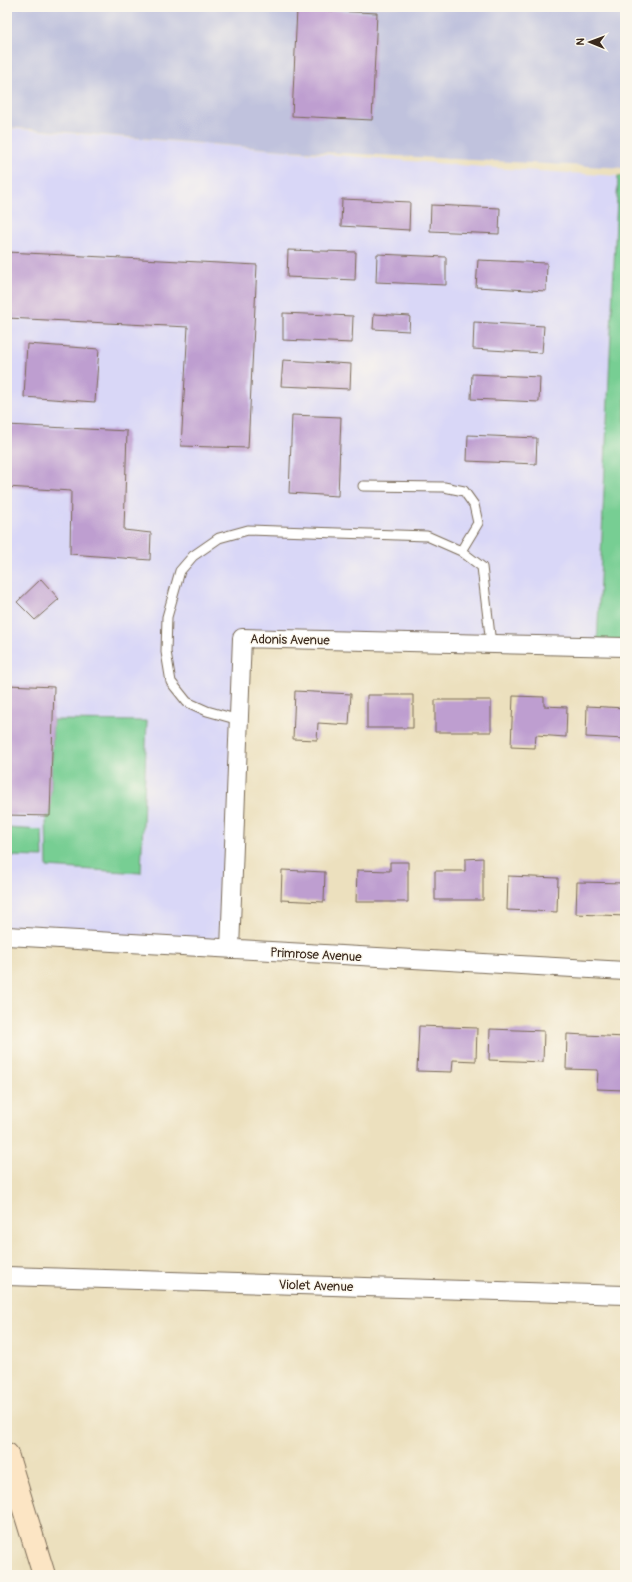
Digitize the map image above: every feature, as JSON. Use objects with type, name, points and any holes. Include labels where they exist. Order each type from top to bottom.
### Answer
[{"type":"street","name":"Adonis Avenue","points":[[230,949],[242,638],[625,647]]},
{"type":"street","name":"Primrose Avenue","points":[[7,936],[625,971]]},
{"type":"street","name":"Violet Avenue","points":[[7,1276],[625,1295]]},
{"type":"street","points":[[7,1454],[44,1575]]},
{"type":"lane","points":[[363,486],[444,487],[464,491],[474,504],[478,523],[461,550]]},
{"type":"lane","points":[[239,720],[207,711],[187,702],[171,682],[166,652],[168,617],[180,571],[193,556],[219,538],[248,530],[427,536],[461,550],[482,567],[491,644]]},
{"type":"shaded area","points":[[7,7],[625,7],[625,168],[284,150],[7,127]]},
{"type":"shaded area","points":[[7,128],[507,169],[618,176],[597,646],[242,638],[230,949],[7,936]]},
{"type":"green space","points":[[618,176],[625,176],[625,647],[597,646]]},
{"type":"green space","points":[[53,720],[147,721],[141,873],[47,867],[46,816],[50,815]]},
{"type":"green space","points":[[7,828],[42,830],[43,857],[7,856]]},
{"type":"building","points":[[297,9],[377,13],[372,120],[292,116]]},
{"type":"building","points":[[342,199],[410,202],[409,230],[341,226]]},
{"type":"building","points":[[431,205],[500,208],[499,234],[430,231]]},
{"type":"building","points":[[288,250],[356,252],[355,280],[287,277]]},
{"type":"building","points":[[7,252],[257,265],[248,448],[181,446],[188,327],[7,318]]},
{"type":"building","points":[[377,254],[446,257],[446,285],[376,282]]},
{"type":"building","points":[[478,260],[547,263],[546,291],[476,287]]},
{"type":"building","points":[[283,313],[353,316],[352,343],[283,340]]},
{"type":"building","points":[[374,314],[410,316],[409,331],[373,329]]},
{"type":"building","points":[[474,322],[544,326],[542,353],[473,349]]},
{"type":"building","points":[[27,344],[99,349],[95,402],[24,397]]},
{"type":"building","points":[[283,360],[351,364],[350,389],[281,386]]},
{"type":"building","points":[[472,374],[540,377],[539,402],[471,399]]},
{"type":"building","points":[[292,415],[341,417],[338,496],[289,493]]},
{"type":"building","points":[[7,425],[127,431],[124,530],[151,533],[150,560],[70,554],[71,491],[7,487]]},
{"type":"building","points":[[468,435],[537,438],[536,464],[467,461]]},
{"type":"building","points":[[41,579],[59,599],[35,620],[17,602]]},
{"type":"building","points":[[7,685],[54,687],[50,816],[7,815]]},
{"type":"building","points":[[295,691],[351,694],[349,725],[318,723],[317,740],[293,739]]},
{"type":"building","points":[[367,695],[413,695],[413,728],[367,728]]},
{"type":"building","points":[[513,696],[544,697],[544,706],[567,707],[566,737],[536,735],[535,748],[511,747]]},
{"type":"building","points":[[435,700],[491,700],[491,732],[435,732]]},
{"type":"building","points":[[587,706],[625,708],[625,739],[586,737]]},
{"type":"building","points":[[483,858],[483,900],[435,900],[435,871],[465,871],[465,859]]},
{"type":"building","points":[[390,862],[408,862],[408,902],[356,902],[357,870],[390,871]]},
{"type":"building","points":[[282,870],[325,872],[324,902],[281,900]]},
{"type":"building","points":[[508,876],[558,878],[557,912],[507,910]]},
{"type":"building","points":[[577,882],[625,883],[625,916],[576,914]]},
{"type":"building","points":[[419,1026],[477,1028],[476,1061],[453,1060],[452,1072],[417,1071]]},
{"type":"building","points":[[490,1029],[544,1031],[543,1062],[489,1060]]},
{"type":"building","points":[[567,1034],[625,1037],[625,1090],[597,1089],[598,1070],[566,1069]]}]
